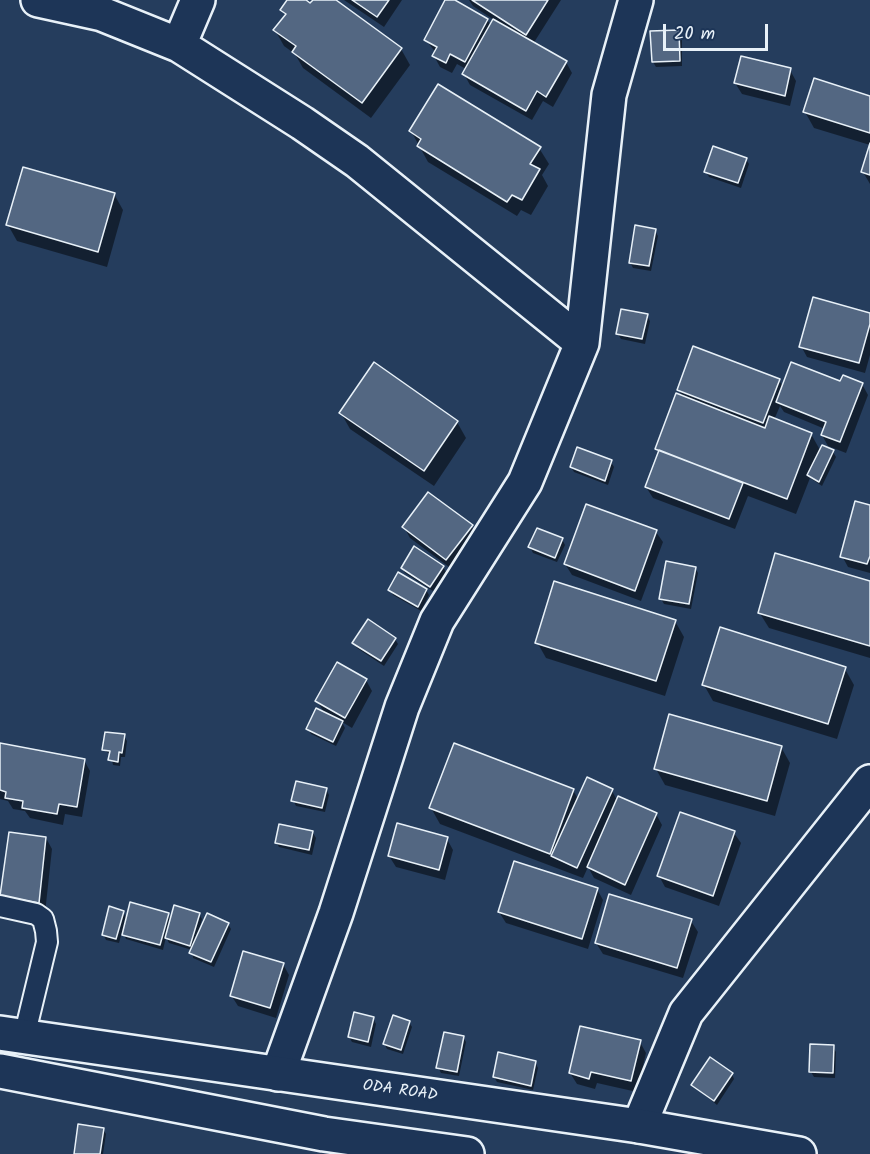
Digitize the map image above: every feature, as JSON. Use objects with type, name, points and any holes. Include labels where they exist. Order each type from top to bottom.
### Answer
[{"type":"street","points":[[38,0],[102,14],[179,45],[302,123],[357,161],[582,343]]},
{"type":"street","points":[[179,45],[198,0]]},
{"type":"street","points":[[278,1074],[336,913],[402,707],[437,621],[525,482],[582,343],[609,94],[636,0]]},
{"type":"street","points":[[639,1126],[686,1013],[870,782]]},
{"type":"street","name":"ODA ROAD","points":[[12,1035],[639,1126],[748,1150],[799,1154]]},
{"type":"street","points":[[0,1071],[324,1134],[467,1154]]},
{"type":"lane","points":[[0,906],[36,914],[43,919],[46,931],[47,942],[12,1035]]},
{"type":"building","points":[[287,0],[306,0],[310,3],[313,0],[336,0],[402,48],[362,103],[292,52],[296,46],[273,30],[286,14],[280,10]]},
{"type":"building","points":[[352,0],[389,0],[377,17]]},
{"type":"building","points":[[445,0],[455,0],[488,19],[465,62],[450,54],[446,63],[432,56],[437,47],[424,40]]},
{"type":"building","points":[[472,0],[548,0],[526,35]]},
{"type":"building","points":[[493,19],[567,61],[546,97],[537,91],[526,111],[462,74]]},
{"type":"building","points":[[679,30],[680,61],[652,62],[650,31]]},
{"type":"building","points":[[741,56],[791,68],[785,96],[734,83]]},
{"type":"building","points":[[814,78],[870,96],[870,133],[803,112]]},
{"type":"building","points":[[438,84],[541,147],[530,164],[540,169],[522,200],[512,195],[507,202],[417,146],[421,139],[409,131]]},
{"type":"building","points":[[870,143],[870,175],[861,172]]},
{"type":"building","points":[[713,146],[747,158],[738,183],[704,172]]},
{"type":"building","points":[[23,167],[115,193],[98,252],[6,225]]},
{"type":"building","points":[[635,225],[656,229],[649,266],[629,263]]},
{"type":"building","points":[[813,297],[870,313],[870,324],[859,363],[799,347]]},
{"type":"building","points":[[621,309],[648,314],[642,339],[616,334]]},
{"type":"building","points":[[693,346],[780,379],[763,423],[677,390]]},
{"type":"building","points":[[374,362],[458,421],[424,471],[339,413]]},
{"type":"building","points":[[791,362],[840,381],[843,375],[863,383],[840,442],[821,435],[826,422],[776,402]]},
{"type":"building","points":[[676,393],[765,428],[769,416],[812,433],[787,499],[655,449]]},
{"type":"building","points":[[822,445],[834,450],[819,482],[807,475]]},
{"type":"building","points":[[577,447],[612,460],[605,481],[570,467]]},
{"type":"building","points":[[659,450],[743,483],[729,519],[645,487]]},
{"type":"building","points":[[428,492],[473,525],[446,560],[402,527]]},
{"type":"building","points":[[855,501],[870,505],[870,556],[867,564],[840,557]]},
{"type":"building","points":[[586,504],[657,530],[635,591],[564,564]]},
{"type":"building","points":[[537,528],[563,538],[555,558],[528,547]]},
{"type":"building","points":[[414,546],[444,566],[430,587],[401,568]]},
{"type":"building","points":[[775,553],[870,581],[870,646],[758,613]]},
{"type":"building","points":[[666,561],[696,567],[689,604],[659,599]]},
{"type":"building","points":[[398,572],[427,589],[418,607],[388,590]]},
{"type":"building","points":[[554,581],[676,620],[656,681],[535,643]]},
{"type":"building","points":[[368,619],[396,638],[381,661],[352,643]]},
{"type":"building","points":[[720,627],[846,667],[828,724],[702,685]]},
{"type":"building","points":[[337,662],[367,679],[345,718],[315,701]]},
{"type":"building","points":[[316,708],[343,721],[333,742],[306,729]]},
{"type":"building","points":[[669,714],[782,746],[767,801],[654,769]]},
{"type":"building","points":[[105,732],[125,734],[118,762],[108,760],[110,751],[102,750]]},
{"type":"building","points":[[0,743],[85,759],[77,807],[59,804],[57,814],[22,808],[23,801],[5,798],[6,792],[0,790]]},
{"type":"building","points":[[454,743],[574,789],[550,854],[429,808]]},
{"type":"building","points":[[587,777],[613,789],[577,868],[551,856]]},
{"type":"building","points":[[296,781],[327,788],[322,808],[291,801]]},
{"type":"building","points":[[618,796],[657,813],[625,885],[587,867]]},
{"type":"building","points":[[680,812],[735,831],[713,896],[657,876]]},
{"type":"building","points":[[397,823],[448,837],[439,870],[388,856]]},
{"type":"building","points":[[279,824],[313,831],[309,850],[275,843]]},
{"type":"building","points":[[9,832],[46,837],[39,903],[0,896]]},
{"type":"building","points":[[514,861],[598,888],[582,939],[498,912]]},
{"type":"building","points":[[609,894],[692,919],[677,968],[595,943]]},
{"type":"building","points":[[130,902],[169,913],[160,945],[122,935]]},
{"type":"building","points":[[174,905],[200,913],[190,946],[165,938]]},
{"type":"building","points":[[109,906],[124,911],[116,939],[102,935]]},
{"type":"building","points":[[207,913],[229,923],[211,962],[189,953]]},
{"type":"building","points":[[243,951],[284,963],[270,1008],[230,996]]},
{"type":"building","points":[[354,1012],[374,1017],[368,1042],[348,1037]]},
{"type":"building","points":[[393,1015],[410,1021],[401,1050],[383,1044]]},
{"type":"building","points":[[580,1026],[641,1040],[631,1081],[591,1072],[589,1079],[569,1073]]},
{"type":"building","points":[[444,1032],[464,1036],[457,1072],[436,1068]]},
{"type":"building","points":[[810,1044],[834,1045],[833,1073],[809,1072]]},
{"type":"building","points":[[498,1052],[536,1061],[531,1086],[493,1077]]},
{"type":"building","points":[[710,1057],[733,1073],[714,1101],[691,1085]]},
{"type":"building","points":[[78,1124],[104,1128],[100,1154],[74,1154]]}]
